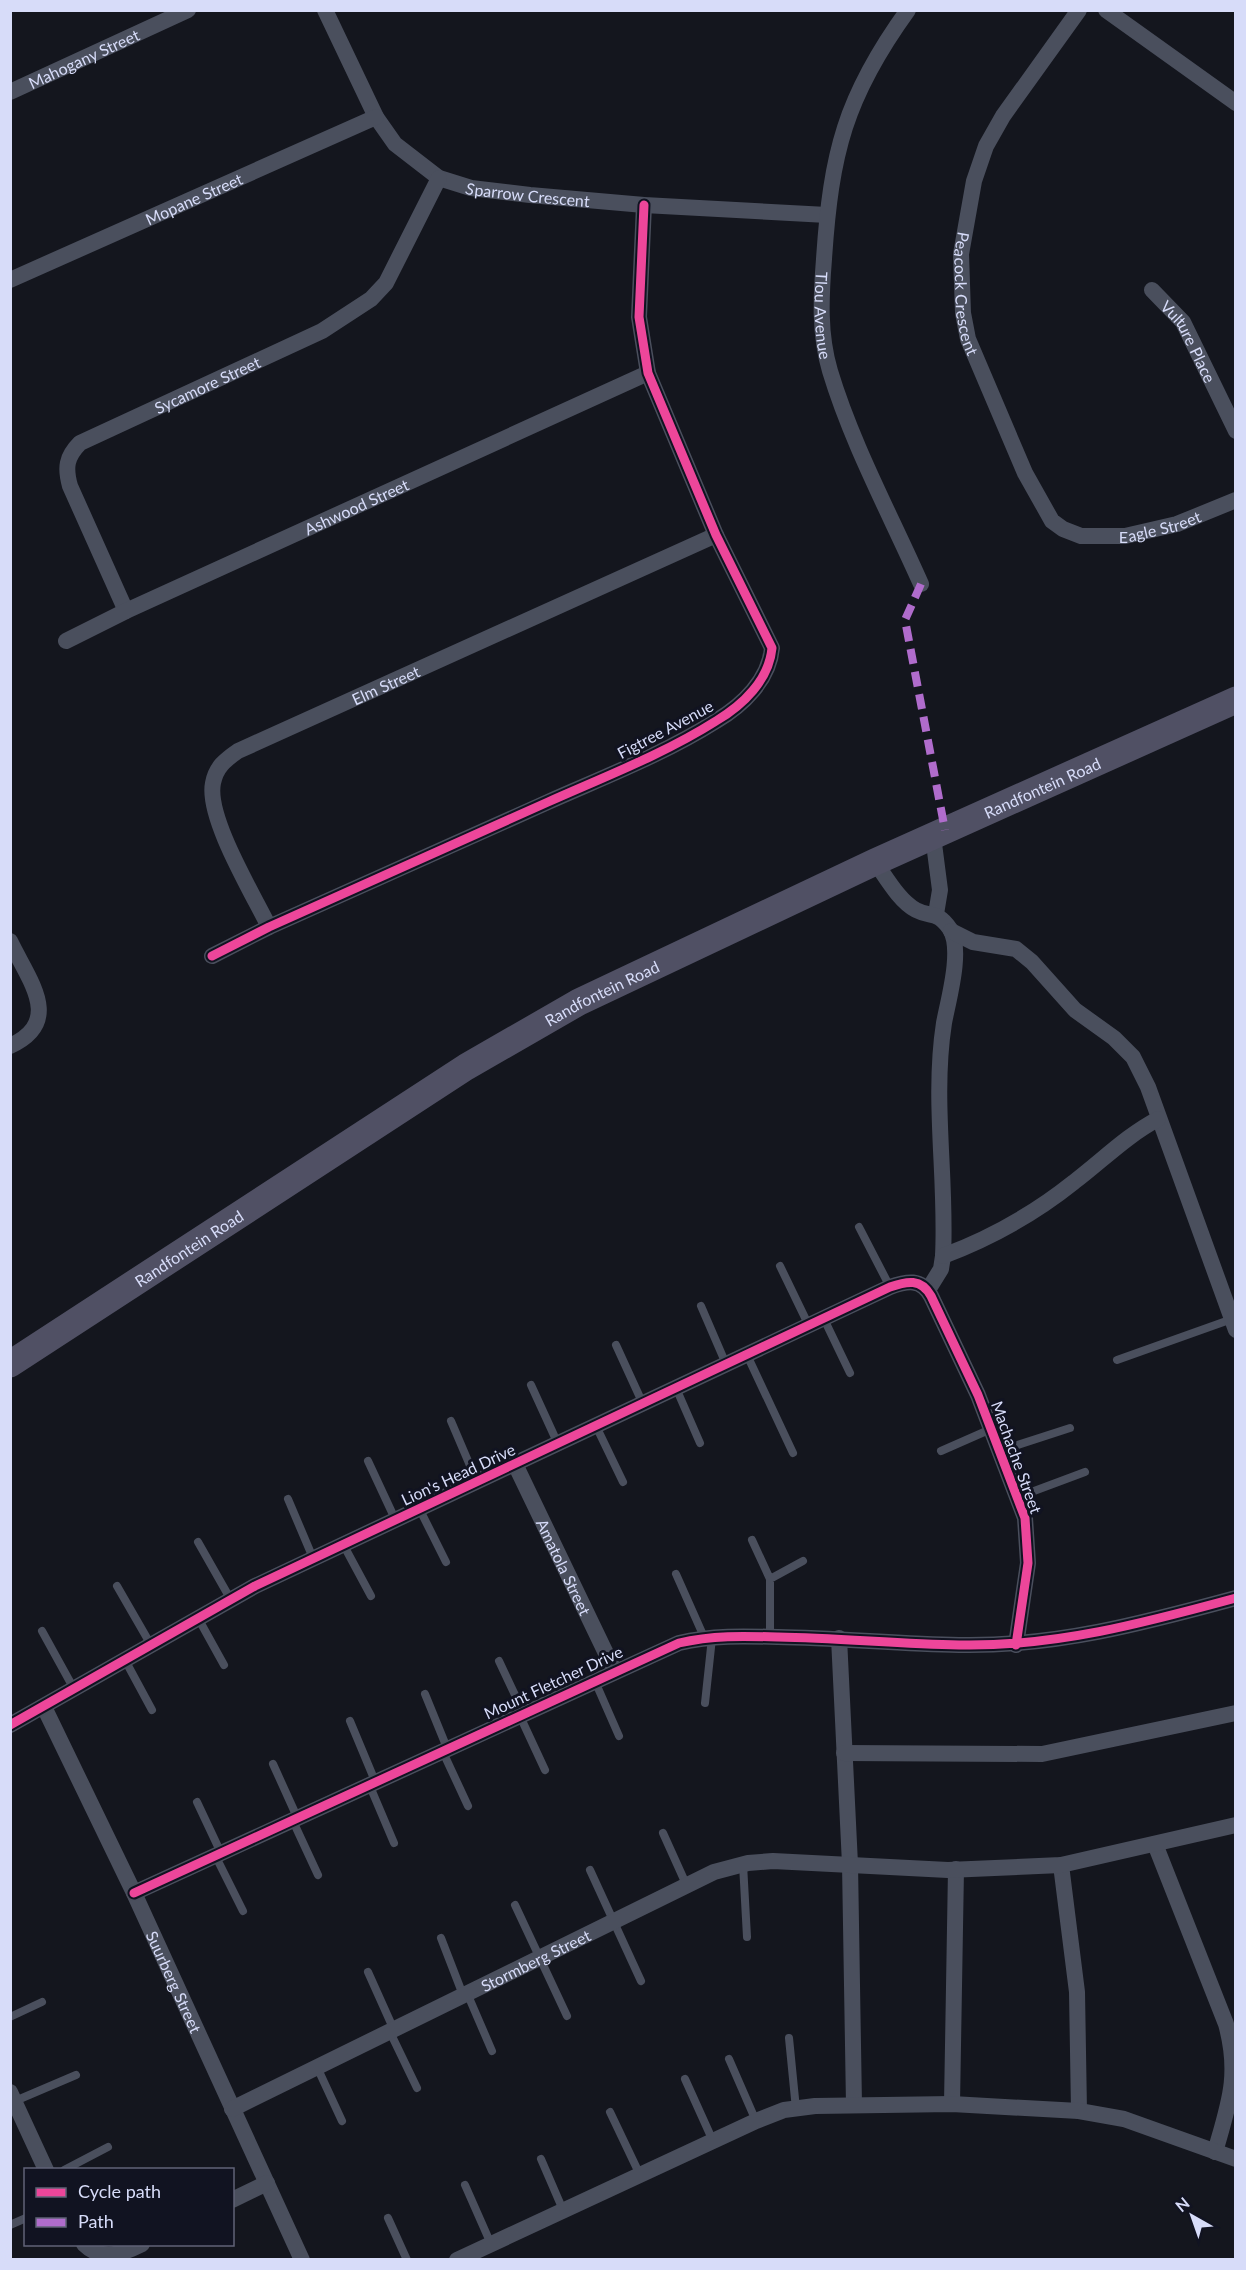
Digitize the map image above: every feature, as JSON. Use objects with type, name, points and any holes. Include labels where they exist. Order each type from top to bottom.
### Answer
[{"type":"main road","name":"Randfontein Road","points":[[10,1364],[466,1067],[579,1002],[875,862],[1236,700]]},
{"type":"street","name":"Mahogany Street","points":[[10,92],[189,10]]},
{"type":"street","name":"Sparrow Crescent","points":[[325,10],[376,117],[395,144],[439,178],[471,188],[644,205],[827,215]]},
{"type":"street","name":"Tlou Avenue","points":[[908,10],[868,70],[838,144],[827,215],[821,302],[823,341],[842,405],[921,584]]},
{"type":"street","name":"Peacock Crescent","points":[[1079,10],[1003,116],[986,146],[965,217],[961,287],[968,339],[1025,473],[1052,521],[1063,529],[1081,536]]},
{"type":"street","points":[[1106,10],[1236,103]]},
{"type":"street","name":"Mopane Street","points":[[10,280],[376,117]]},
{"type":"street","name":"Sycamore Street","points":[[126,611],[70,486],[66,471],[72,451],[80,443],[322,331],[371,299],[386,283],[439,178]]},
{"type":"street","name":"Figtree Avenue","points":[[212,956],[269,927],[642,760],[717,721],[737,706],[763,677],[770,665],[772,648],[716,535],[648,373],[639,317],[644,205]]},
{"type":"street","name":"Vulture Place","points":[[1152,290],[1183,322],[1236,431]]},
{"type":"street","name":"Ashwood Street","points":[[66,641],[126,611],[648,373]]},
{"type":"street","name":"Eagle Street","points":[[1081,536],[1125,536],[1150,532],[1177,525],[1236,500]]},
{"type":"street","name":"Elm Street","points":[[269,927],[214,813],[213,783],[223,762],[237,752],[716,535]]},
{"type":"street","points":[[933,836],[940,890],[936,914]]},
{"type":"street","points":[[875,862],[905,902],[917,911],[936,914],[951,931],[973,942],[1016,950],[1032,962],[1055,991],[1114,1038],[1132,1057],[1148,1086],[1158,1119],[1234,1324]]},
{"type":"street","points":[[927,1290],[940,1269],[943,1256],[940,1100],[944,1022],[950,1002],[955,960],[951,931]]},
{"type":"street","points":[[10,941],[41,1007],[37,1025],[29,1035],[10,1046]]},
{"type":"street","points":[[943,1256],[976,1244],[1015,1224],[1074,1183],[1134,1131],[1158,1119]]},
{"type":"street","name":"Lion's Head Drive","points":[[10,1725],[198,1618],[343,1543],[890,1287],[908,1281],[916,1282],[927,1290]]},
{"type":"street","name":"Machache Street","points":[[927,1290],[978,1395],[1025,1518],[1028,1563],[1016,1645]]},
{"type":"street","name":"Amatola Street","points":[[515,1464],[614,1671]]},
{"type":"street","name":"Mount Fletcher Drive","points":[[134,1893],[594,1679],[679,1643],[708,1637],[770,1636],[957,1645],[1016,1645],[1135,1626],[1236,1598]]},
{"type":"street","points":[[838,1638],[850,1864],[854,2105]]},
{"type":"street","name":"Suurberg Street","points":[[44,1707],[134,1893],[302,2259]]},
{"type":"street","points":[[844,1753],[1042,1754],[1236,1713]]},
{"type":"street","name":"Stormberg Street","points":[[232,2109],[686,1884],[742,1864],[773,1861],[956,1869],[1061,1865],[1236,1825]]},
{"type":"street","points":[[1155,1844],[1226,2024],[1234,2052],[1233,2090],[1215,2152]]},
{"type":"street","points":[[1061,1865],[1077,1992],[1079,2111]]},
{"type":"street","points":[[952,2104],[956,1869]]},
{"type":"street","points":[[13,2097],[46,2168]]},
{"type":"street","points":[[457,2259],[756,2121],[796,2109],[854,2105],[952,2104],[1079,2111],[1124,2120],[1236,2159]]},
{"type":"street","points":[[234,2199],[267,2183]]},
{"type":"street","points":[[86,2246],[93,2253],[106,2256],[136,2246]]},
{"type":"lane","points":[[859,1227],[890,1287]]},
{"type":"lane","points":[[780,1266],[850,1373]]},
{"type":"lane","points":[[701,1306],[726,1364]]},
{"type":"lane","points":[[1117,1360],[1234,1324]]},
{"type":"lane","points":[[616,1345],[643,1404]]},
{"type":"lane","points":[[747,1355],[793,1453]]},
{"type":"lane","points":[[531,1385],[558,1444]]},
{"type":"lane","points":[[676,1388],[700,1443]]},
{"type":"lane","points":[[451,1421],[477,1482]]},
{"type":"lane","points":[[596,1426],[623,1482]]},
{"type":"lane","points":[[999,1451],[1070,1428]]},
{"type":"lane","points":[[941,1451],[991,1429]]},
{"type":"lane","points":[[368,1461],[395,1519]]},
{"type":"lane","points":[[1018,1497],[1085,1472]]},
{"type":"lane","points":[[288,1499],[313,1558]]},
{"type":"lane","points":[[419,1508],[446,1562]]},
{"type":"lane","points":[[752,1540],[770,1579],[770,1636]]},
{"type":"lane","points":[[198,1542],[231,1600]]},
{"type":"lane","points":[[343,1543],[371,1596]]},
{"type":"lane","points":[[770,1579],[803,1561]]},
{"type":"lane","points":[[676,1574],[708,1637],[705,1703]]},
{"type":"lane","points":[[117,1586],[151,1645]]},
{"type":"lane","points":[[198,1618],[224,1665]]},
{"type":"lane","points":[[42,1631],[74,1689]]},
{"type":"lane","points":[[125,1660],[152,1710]]},
{"type":"lane","points":[[499,1661],[545,1770]]},
{"type":"lane","points":[[594,1679],[619,1736]]},
{"type":"lane","points":[[425,1694],[468,1806]]},
{"type":"lane","points":[[350,1721],[394,1843]]},
{"type":"lane","points":[[273,1764],[318,1875]]},
{"type":"lane","points":[[197,1802],[243,1911]]},
{"type":"lane","points":[[663,1833],[686,1884]]},
{"type":"lane","points":[[742,1864],[747,1937]]},
{"type":"lane","points":[[590,1870],[641,1981]]},
{"type":"lane","points":[[515,1905],[567,2016]]},
{"type":"lane","points":[[441,1938],[492,2051]]},
{"type":"lane","points":[[368,1972],[417,2088]]},
{"type":"lane","points":[[10,2017],[42,2002]]},
{"type":"lane","points":[[789,2038],[796,2109]]},
{"type":"lane","points":[[729,2059],[756,2121]]},
{"type":"lane","points":[[317,2067],[342,2121]]},
{"type":"lane","points":[[13,2097],[76,2075]]},
{"type":"lane","points":[[685,2079],[713,2141]]},
{"type":"lane","points":[[610,2112],[640,2175]]},
{"type":"lane","points":[[66,2168],[108,2146]]},
{"type":"lane","points":[[542,2158],[563,2210]]},
{"type":"lane","points":[[465,2185],[490,2244]]},
{"type":"lane","points":[[388,2218],[407,2259]]},
{"type":"lane","points":[[10,2225],[24,2219]]},
{"type":"marked path","points":[[921,584],[905,620],[945,830]]},
{"type":"cycle path","points":[[212,956],[269,927],[676,744],[736,707],[753,690],[766,671],[772,648],[716,535],[648,373],[639,317],[644,205]]},
{"type":"cycle path","points":[[10,1725],[255,1586],[890,1287],[908,1282],[923,1286],[931,1296],[978,1395],[1025,1518],[1028,1563],[1016,1645]]},
{"type":"cycle path","points":[[134,1893],[679,1643],[740,1636],[995,1645],[1099,1632],[1236,1598]]}]
